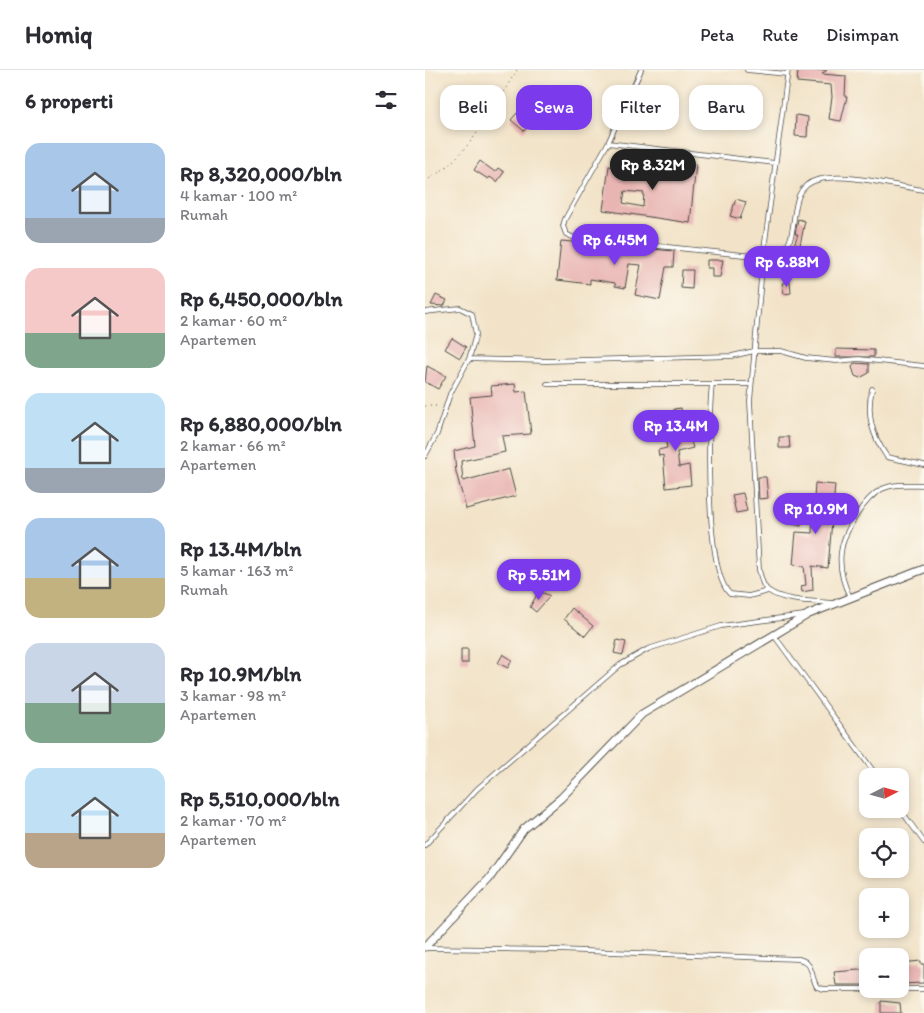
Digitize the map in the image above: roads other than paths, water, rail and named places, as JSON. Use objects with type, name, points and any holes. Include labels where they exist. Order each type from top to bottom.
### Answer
[{"type":"street","points":[[425,948],[489,879],[524,829],[561,798],[642,714],[809,614],[839,604],[850,597],[891,584],[924,569]]},
{"type":"lane","points":[[641,70],[608,144],[565,219],[563,226],[566,234],[572,237],[763,257],[781,252],[789,244],[797,201],[804,188],[816,180],[840,178],[924,190]]},
{"type":"lane","points":[[747,70],[787,72],[763,257],[751,384],[751,452],[759,570],[768,591]]},
{"type":"lane","points":[[608,144],[775,163]]},
{"type":"lane","points":[[425,312],[460,308],[472,314],[476,334],[469,359],[450,394],[437,434],[425,456]]},
{"type":"lane","points":[[469,359],[546,361],[732,356],[754,351],[781,351],[806,358],[836,361],[859,359],[924,366]]},
{"type":"lane","points":[[547,384],[751,384]]},
{"type":"lane","points":[[712,384],[709,477],[715,544],[722,582],[730,594],[739,596],[768,591],[783,597],[839,604]]},
{"type":"lane","points":[[872,389],[869,404],[870,420],[876,441],[887,457],[924,466]]},
{"type":"lane","points":[[850,597],[842,581],[841,552],[851,524],[869,499],[880,490],[890,486],[924,485]]},
{"type":"lane","points":[[425,845],[477,789],[620,665],[648,649],[721,626],[809,614]]},
{"type":"lane","points":[[773,634],[871,768]]},
{"type":"lane","points":[[907,818],[924,842]]},
{"type":"lane","points":[[425,948],[557,950],[799,960],[806,961],[817,987],[824,989],[924,989]]}]
